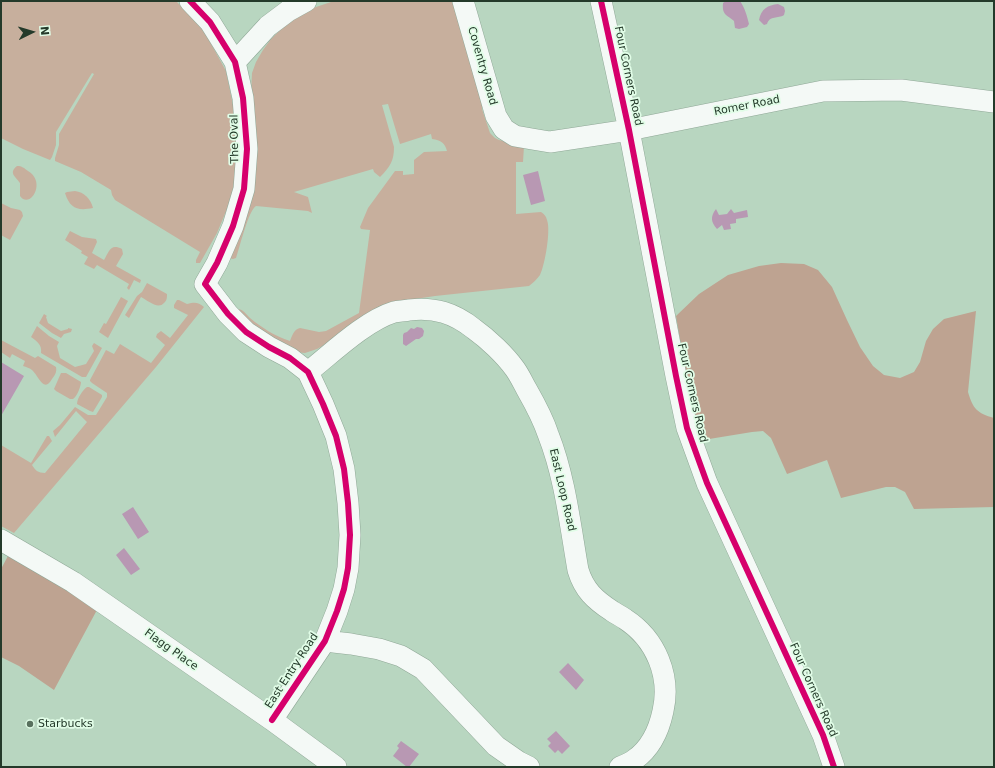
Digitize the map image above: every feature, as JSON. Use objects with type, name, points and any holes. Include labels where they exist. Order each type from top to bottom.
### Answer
[{"type":"street","name":"The Oval","points":[[190,1],[210,22],[235,62],[244,98],[247,149],[244,189],[233,226],[217,263],[205,284]]},
{"type":"street","points":[[235,62],[268,26],[288,11],[306,1]]},
{"type":"street","name":"Coventry Road","points":[[463,1],[496,116],[504,129]]},
{"type":"street","name":"Four Corners Road","points":[[602,1],[629,130],[676,376],[688,428],[707,483],[824,735],[834,767]]},
{"type":"street","name":"Romer Road","points":[[504,129],[515,136],[550,142],[629,130],[823,91],[901,90],[994,102]]},
{"type":"street","name":"East Entry Road","points":[[205,284],[228,314],[246,332],[269,347],[290,358],[308,372],[336,436],[344,469],[350,535],[348,568],[342,597],[325,641],[272,720]]},
{"type":"street","name":"East Loop Road","points":[[308,372],[354,335],[374,322],[395,312],[418,309],[442,311],[463,320],[499,351],[515,369],[533,401],[548,433],[560,469],[581,580],[587,590],[599,601],[613,612],[626,618],[639,629],[649,640],[657,654],[663,670],[665,689],[664,706],[655,734],[645,750],[634,760],[620,767]]},
{"type":"street","name":"Flagg Place","points":[[1,540],[73,582],[272,720],[336,767]]},
{"type":"street","points":[[325,641],[379,649],[401,656],[423,669],[496,746],[529,767]]},
{"type":"shaded area","points":[[1,1],[176,1],[203,29],[226,71],[236,120],[238,145],[237,171],[233,192],[217,233],[200,263],[196,263],[196,260],[200,252],[115,200],[111,190],[81,172],[55,161],[59,145],[59,134],[94,74],[92,73],[56,132],[56,145],[50,160],[1,138]]},
{"type":"shaded area","points":[[334,1],[456,1],[484,97],[482,109],[490,133],[499,140],[524,146],[523,162],[516,162],[516,214],[541,212],[547,220],[548,239],[540,275],[529,286],[435,296],[397,304],[317,349],[305,353],[294,352],[257,333],[237,309],[243,311],[255,322],[269,331],[290,341],[296,330],[300,328],[319,332],[326,331],[359,313],[370,230],[361,229],[360,227],[368,208],[395,171],[403,171],[403,175],[414,174],[414,160],[424,152],[447,151],[442,142],[432,139],[431,134],[400,144],[388,104],[382,105],[394,147],[391,164],[380,177],[374,172],[373,169],[294,192],[308,197],[312,213],[308,211],[256,206],[247,222],[236,258],[228,258],[251,94],[252,73],[256,62],[271,39],[304,11]]},
{"type":"shaded area","points":[[726,1],[740,1],[745,9],[749,24],[747,27],[739,29],[735,28],[734,21],[725,14],[723,10],[723,3]]},
{"type":"shaded area","points":[[778,4],[784,7],[784,15],[770,19],[767,24],[764,25],[759,20],[763,10],[771,5]]},
{"type":"shaded area","points":[[17,166],[22,167],[34,176],[36,182],[35,193],[28,200],[20,196],[20,183],[13,173],[14,168]]},
{"type":"shaded area","points":[[538,171],[545,201],[531,205],[523,175]]},
{"type":"shaded area","points":[[75,191],[87,196],[93,208],[79,209],[72,206],[69,203],[65,193]]},
{"type":"shaded area","points":[[1,203],[11,208],[20,210],[23,216],[10,240],[1,235]]},
{"type":"shaded area","points":[[716,209],[719,215],[727,214],[731,209],[734,213],[747,210],[748,217],[736,219],[736,223],[730,224],[731,229],[724,230],[722,225],[717,229],[713,224],[712,219]]},
{"type":"shaded area","points":[[70,231],[82,237],[96,239],[97,242],[92,253],[104,260],[110,249],[118,247],[122,249],[123,254],[116,266],[141,280],[140,283],[134,280],[129,290],[127,288],[129,284],[97,265],[94,269],[84,264],[88,257],[81,253],[82,251],[65,240]]},
{"type":"shaded area","points":[[781,263],[804,264],[818,270],[832,287],[860,347],[873,366],[884,375],[900,378],[914,372],[920,362],[926,341],[933,329],[944,319],[976,311],[968,392],[976,410],[994,418],[994,507],[914,509],[905,492],[895,487],[886,487],[841,498],[827,460],[787,474],[771,438],[763,431],[703,440],[689,392],[676,316],[699,294],[728,275],[759,266]]},
{"type":"shaded area","points":[[147,283],[167,294],[166,300],[162,305],[156,305],[141,297],[129,318],[125,315]]},
{"type":"shaded area","points":[[121,297],[128,301],[108,338],[99,332],[104,323],[106,324]]},
{"type":"shaded area","points":[[177,300],[187,304],[198,303],[204,307],[156,367],[14,533],[1,526],[1,445],[31,463],[47,436],[49,436],[52,441],[32,465],[37,471],[45,473],[87,422],[76,411],[55,437],[53,431],[75,407],[88,415],[96,415],[107,397],[107,393],[90,381],[106,350],[114,354],[120,344],[151,363],[165,345],[156,337],[157,334],[161,331],[170,338],[188,315],[174,308]]},
{"type":"shaded area","points":[[44,314],[47,316],[48,323],[61,331],[68,328],[72,329],[71,332],[64,334],[61,338],[52,333],[39,323]]},
{"type":"shaded area","points":[[37,326],[59,342],[57,346],[60,358],[75,367],[86,364],[94,351],[92,346],[94,343],[102,348],[86,377],[82,377],[41,353],[39,344],[31,337]]},
{"type":"shaded area","points":[[417,327],[422,328],[424,331],[423,336],[406,346],[403,344],[404,333],[411,328],[414,329]]},
{"type":"shaded area","points":[[1,340],[35,358],[38,356],[56,367],[56,373],[49,383],[46,385],[44,384],[32,370],[23,366],[25,361],[12,354],[10,358],[1,352]]},
{"type":"shaded area","points":[[1,362],[24,376],[1,416]]},
{"type":"shaded area","points":[[61,373],[66,373],[81,382],[76,396],[73,399],[70,399],[54,389]]},
{"type":"shaded area","points":[[87,387],[102,395],[93,412],[77,404],[80,394]]},
{"type":"shaded area","points":[[133,507],[149,532],[138,539],[122,514]]},
{"type":"shaded area","points":[[124,548],[140,569],[131,575],[116,555]]},
{"type":"shaded area","points":[[8,556],[98,608],[54,690],[19,666],[1,657],[1,569]]},
{"type":"shaded area","points":[[568,663],[584,680],[576,690],[559,672]]},
{"type":"shaded area","points":[[556,731],[570,746],[562,754],[558,750],[555,753],[548,746],[551,743],[547,739]]},
{"type":"shaded area","points":[[401,741],[419,754],[409,767],[393,756],[399,748],[397,746]]},
{"type":"cycle path","points":[[190,1],[210,22],[235,62],[243,98],[247,149],[244,189],[233,226],[217,263],[205,284],[228,314],[246,332],[269,347],[290,358],[308,372],[336,436],[344,469],[348,503],[350,535],[348,568],[344,589],[337,611],[325,641],[272,720]]},
{"type":"cycle path","points":[[601,1],[629,130],[687,428],[707,483],[823,735],[834,767]]},
{"type":"place","name":"Starbucks","points":[[30,724]]}]
